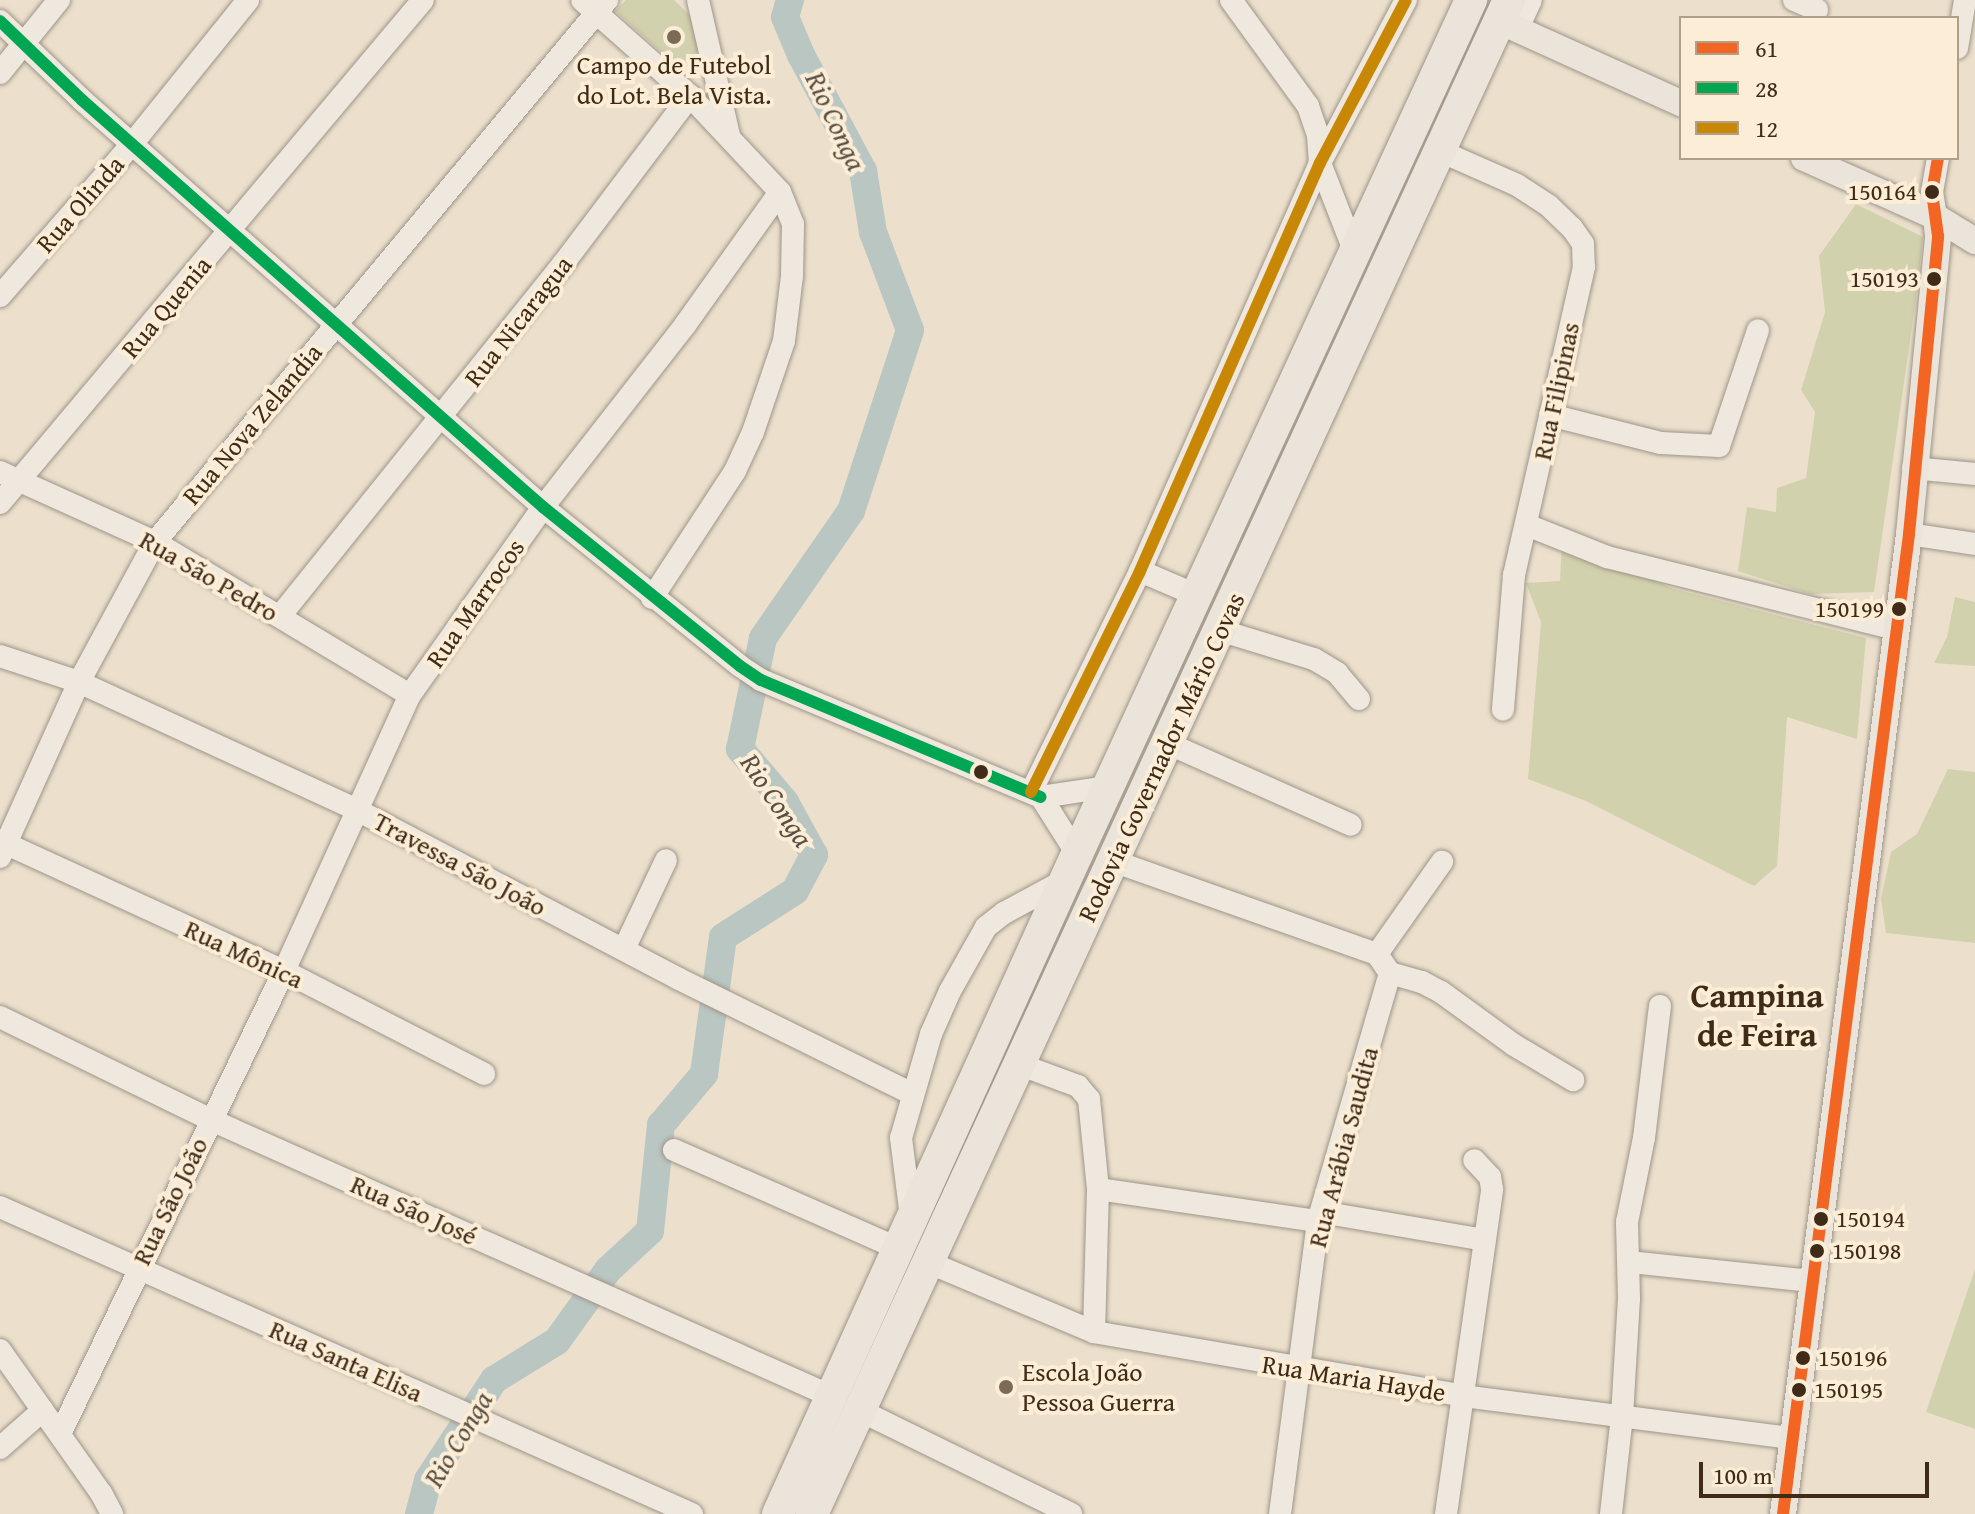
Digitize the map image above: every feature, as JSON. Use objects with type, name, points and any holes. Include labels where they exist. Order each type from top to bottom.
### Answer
[{"type":"highway","name":"Rodovia Governador Mário Covas","points":[[778,1514],[1071,867],[1471,0]]},
{"type":"highway","name":"Rodovia Governador Mário Covas","points":[[812,1514],[1440,151],[1508,17]]},
{"type":"main road","points":[[1508,17],[1679,102]]},
{"type":"main road","points":[[1808,160],[1936,217],[1975,241]]},
{"type":"main road","points":[[1783,1514],[1909,534],[1913,468],[1938,236],[1936,217]]},
{"type":"street","points":[[0,73],[59,0]]},
{"type":"street","name":"Rua Olinda","points":[[0,296],[132,144],[248,0]]},
{"type":"street","name":"Rua Quenia","points":[[0,503],[9,476],[232,230],[423,0]]},
{"type":"street","points":[[698,0],[730,138]]},
{"type":"street","points":[[1231,0],[1308,106],[1318,135],[1320,163],[1354,250]]},
{"type":"street","points":[[1036,795],[1140,571],[1320,163],[1406,0]]},
{"type":"street","points":[[1508,17],[1531,0]]},
{"type":"street","points":[[1794,0],[1817,10]]},
{"type":"street","points":[[1959,36],[1965,0]]},
{"type":"street","points":[[595,4],[690,96],[780,192],[793,224],[792,276],[784,341],[753,432],[735,471],[652,598]]},
{"type":"street","name":"Rua Nova Zelandia","points":[[2,847],[79,682],[155,542],[595,4]]},
{"type":"street","points":[[0,21],[132,144],[543,507],[740,666],[761,680],[1036,795],[1108,787]]},
{"type":"street","name":"Rua Nicaragua","points":[[280,616],[442,418],[690,96]]},
{"type":"street","name":"Rua Filipinas","points":[[1440,151],[1517,185],[1549,206],[1572,228],[1583,244],[1584,267],[1514,575],[1503,710]]},
{"type":"street","points":[[1936,217],[1932,192],[1938,160]]},
{"type":"street","name":"Rua Marrocos","points":[[284,971],[410,695],[543,507],[685,325],[780,192]]},
{"type":"street","points":[[1550,415],[1661,443],[1719,446],[1758,330]]},
{"type":"street","points":[[1913,468],[1975,474]]},
{"type":"street","name":"Rua São Pedro","points":[[9,476],[155,542],[410,695]]},
{"type":"street","points":[[1527,525],[1607,557],[1896,629]]},
{"type":"street","points":[[1909,534],[1975,544]]},
{"type":"street","points":[[1140,571],[1196,595]]},
{"type":"street","points":[[1219,630],[1314,659],[1337,673],[1359,699]]},
{"type":"street","name":"Travessa São João","points":[[0,656],[79,682],[359,811],[679,979],[911,1093]]},
{"type":"street","points":[[1167,743],[1351,825]]},
{"type":"street","points":[[911,1217],[901,1138],[911,1093],[931,1034],[975,943],[1004,913],[1071,867],[1036,795]]},
{"type":"street","name":"Rua Mônica","points":[[2,847],[284,971],[484,1074]]},
{"type":"street","points":[[624,949],[666,860]]},
{"type":"street","points":[[1113,861],[1377,954],[1390,973],[1422,982],[1441,992],[1514,1045],[1573,1080]]},
{"type":"street","points":[[1377,954],[1442,862]]},
{"type":"street","name":"Rua São João","points":[[60,1434],[209,1119],[284,971]]},
{"type":"street","name":"Rua Arábia Saudita","points":[[1280,1514],[1320,1217],[1390,973]]},
{"type":"street","points":[[1611,1514],[1622,1416],[1630,1262],[1627,1222],[1644,1138],[1660,1006]]},
{"type":"street","name":"Rua São José","points":[[0,1017],[209,1119],[831,1396]]},
{"type":"street","points":[[1021,1065],[1086,1092],[1089,1099],[1098,1189],[1094,1332]]},
{"type":"street","points":[[674,1150],[897,1248]]},
{"type":"street","points":[[1446,1514],[1485,1240],[1490,1177],[1474,1160]]},
{"type":"street","points":[[1098,1189],[1485,1240]]},
{"type":"street","name":"Rua Santa Elisa","points":[[0,1207],[692,1514]]},
{"type":"street","points":[[1630,1262],[1812,1281]]},
{"type":"street","name":"Rua Maria Hayde","points":[[930,1263],[1094,1332],[1463,1396],[1792,1438]]},
{"type":"street","points":[[0,1350],[112,1514]]},
{"type":"street","points":[[0,1448],[43,1410]]},
{"type":"street","points":[[861,1411],[1071,1514]]},
{"type":"green space","name":"Campo de Futebol do Lot. Bela Vista.","points":[[626,0],[674,0],[704,29],[706,44],[679,68],[615,11]]},
{"type":"green space","points":[[1856,204],[1923,237],[1916,299],[1874,592],[1810,594],[1738,571],[1747,507],[1776,512],[1777,488],[1806,478],[1815,412],[1801,390],[1825,312],[1819,256]]},
{"type":"green space","points":[[1562,540],[1674,589],[1866,638],[1857,739],[1787,717],[1777,866],[1754,886],[1586,801],[1528,779],[1541,622],[1526,583],[1560,581]]},
{"type":"green space","points":[[1955,597],[1975,602],[1975,666],[1934,663],[1947,637]]},
{"type":"green space","points":[[1948,769],[1975,772],[1975,943],[1886,933],[1881,899],[1891,852],[1917,834]]},
{"type":"green space","points":[[1975,1269],[1975,1429],[1926,1412]]},
{"type":"waterway","name":"Rio Conga","points":[[419,1514],[428,1480],[494,1380],[557,1341],[608,1270],[650,1231],[661,1125],[704,1074],[723,937],[795,891],[814,855],[785,802],[740,749],[763,638],[851,511],[910,330],[873,232],[863,171],[801,55],[785,17],[790,0]]},
{"type":"transit line","name":"12","points":[[1031,792],[1140,571],[1320,163],[1406,0]]},
{"type":"transit line","name":"28","points":[[0,21],[82,100],[543,507],[740,666],[761,680],[1041,797]]},
{"type":"transit line","name":"61","points":[[1783,1514],[1909,534],[1938,236],[1932,192],[1938,160]]},
{"type":"place","name":"Campo de Futebol do Lot. Bela Vista.","points":[[674,37]]},
{"type":"place","name":"150164","points":[[1932,192]]},
{"type":"place","name":"150193","points":[[1934,279]]},
{"type":"place","name":"150199","points":[[1899,609]]},
{"type":"place","name":"150194","points":[[1821,1219]]},
{"type":"place","name":"150198","points":[[1817,1251]]},
{"type":"place","name":"150196","points":[[1803,1358]]},
{"type":"place","name":"Escola João Pessoa Guerra","points":[[1006,1387]]},
{"type":"place","name":"150195","points":[[1799,1390]]},
{"type":"district","name":"Campina de Feira","points":[[1757,1014]]}]
